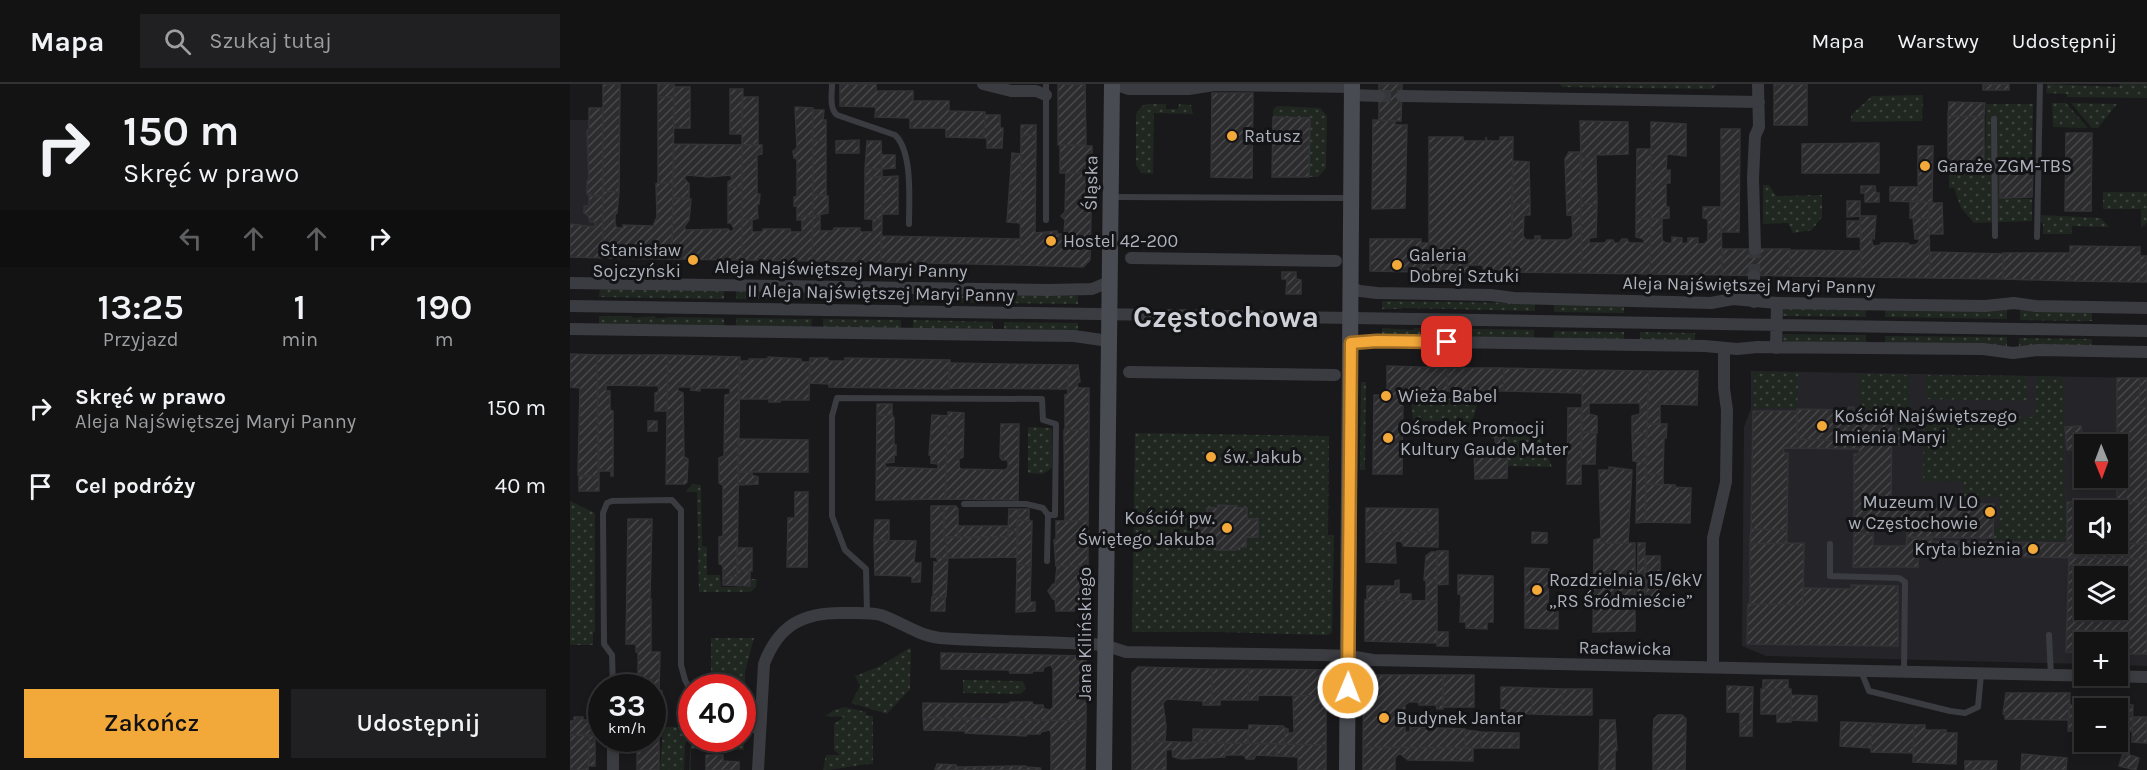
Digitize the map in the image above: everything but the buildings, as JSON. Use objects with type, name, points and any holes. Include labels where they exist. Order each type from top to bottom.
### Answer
[{"type":"street","points":[[983,84],[1011,91],[1046,89]]},
{"type":"street","points":[[1113,84],[1129,89],[1189,89],[1214,85],[1352,89],[1379,96]]},
{"type":"street","name":"Śląska","points":[[1109,282],[1113,84]]},
{"type":"street","points":[[1755,249],[1753,178],[1755,136],[1759,127],[1758,84]]},
{"type":"street","points":[[1347,770],[1351,343],[1355,317],[1352,288],[1352,89]]},
{"type":"street","points":[[1402,96],[1759,102]]},
{"type":"street","points":[[1131,258],[1336,261]]},
{"type":"street","points":[[1754,276],[1754,302]]},
{"type":"street","name":"Aleja Najświętszej Maryi Panny","points":[[570,283],[1049,290],[1092,289],[1109,282]]},
{"type":"street","name":"Jana Kilińskiego","points":[[1104,770],[1109,282]]},
{"type":"street","name":"Aleja Najświętszej Maryi Panny","points":[[1352,288],[1377,293],[1711,303],[1733,299],[1777,303],[1985,306],[2014,303],[2036,306],[2147,308]]},
{"type":"street","points":[[1776,348],[1777,303]]},
{"type":"street","name":"II Aleja Najświętszej Maryi Panny","points":[[570,306],[1109,315]]},
{"type":"street","points":[[1109,315],[2147,331]]},
{"type":"street","points":[[570,329],[1062,336],[1109,341]]},
{"type":"street","points":[[1351,343],[1412,341],[1724,348],[1983,349],[2013,353],[2038,350],[2147,351]]},
{"type":"street","points":[[1713,667],[1713,538],[1726,482],[1727,410],[1724,388],[1724,348]]},
{"type":"street","points":[[1129,372],[1335,375]]},
{"type":"street","name":"Racławicka","points":[[758,770],[764,664],[770,650],[782,633],[808,616],[825,612],[879,615],[937,638],[1104,645],[1126,652],[1349,656],[1373,660],[2147,677]]},
{"type":"street","points":[[613,752],[613,770]]},
{"type":"lane","points":[[832,84],[834,112],[837,115],[895,135],[900,139],[908,172],[909,224]]},
{"type":"lane","points":[[2037,237],[2040,84]]},
{"type":"lane","points":[[1046,89],[1046,220]]},
{"type":"lane","points":[[1994,119],[1995,236]]},
{"type":"lane","points":[[1111,197],[1352,198]]},
{"type":"lane","points":[[867,613],[866,569],[845,550],[832,516],[832,416],[837,398],[1042,399],[1043,420],[1056,424],[1055,515],[1048,515]]},
{"type":"lane","points":[[612,674],[612,655],[604,644],[603,513],[607,503],[612,501],[672,500],[681,510],[681,665],[683,674]]},
{"type":"lane","points":[[964,504],[1026,504],[1043,508],[1048,515],[1047,561]]},
{"type":"lane","points":[[1830,544],[1830,576],[1899,578],[1905,582],[1904,672]]},
{"type":"lane","points":[[2049,635],[2051,676]]},
{"type":"lane","points":[[1861,671],[1869,691],[1965,713],[1978,707],[1981,674]]},
{"type":"shaded area","points":[[1560,84],[1717,84],[1712,89],[1562,87]]},
{"type":"shaded area","points":[[2047,84],[2119,87],[2120,84],[2147,84],[2147,98],[2067,97],[2067,94],[2046,93]]},
{"type":"shaded area","points":[[1923,95],[1922,121],[1851,122],[1851,115],[1872,96]]},
{"type":"shaded area","points":[[2052,103],[2066,103],[2088,128],[2053,127]]},
{"type":"shaded area","points":[[2071,103],[2117,104],[2098,128],[2092,128]]},
{"type":"shaded area","points":[[1166,104],[1166,109],[1178,109],[1179,104],[1191,105],[1193,114],[1154,113],[1153,174],[1141,173],[1136,165],[1136,114],[1142,106]]},
{"type":"shaded area","points":[[1986,104],[2033,104],[2032,167],[1999,167],[2000,198],[2032,199],[2032,221],[1974,223],[1961,208],[1954,188],[1949,188],[1949,163],[1985,163]]},
{"type":"shaded area","points":[[1277,106],[1320,108],[1327,116],[1326,168],[1318,177],[1309,177],[1310,118],[1273,117],[1273,110]]},
{"type":"shaded area","points":[[570,120],[603,120],[603,257],[570,257]]},
{"type":"shaded area","points":[[1763,185],[1769,185],[1776,196],[1822,195],[1822,217],[1812,230],[1793,233],[1788,223],[1763,224]]},
{"type":"shaded area","points":[[2103,192],[2147,192],[2147,223],[2141,228],[2141,209],[2103,209]]},
{"type":"shaded area","points":[[2041,215],[2101,218],[2109,227],[2072,226],[2072,234],[2043,234]]},
{"type":"shaded area","points":[[600,288],[724,290],[724,299],[599,297]]},
{"type":"shaded area","points":[[736,290],[812,292],[811,300],[736,299]]},
{"type":"shaded area","points":[[824,292],[901,293],[901,302],[823,300]]},
{"type":"shaded area","points":[[913,293],[993,295],[993,303],[913,302]]},
{"type":"shaded area","points":[[1005,295],[1078,296],[1078,304],[1005,303]]},
{"type":"shaded area","points":[[1382,301],[1535,303],[1535,311],[1382,309]]},
{"type":"shaded area","points":[[1554,304],[1624,305],[1624,313],[1554,312]]},
{"type":"shaded area","points":[[1784,308],[1866,308],[1866,317],[1781,316]]},
{"type":"shaded area","points":[[2007,308],[2007,319],[1885,317],[1885,309]]},
{"type":"shaded area","points":[[2020,308],[2092,312],[2092,321],[2020,320]]},
{"type":"shaded area","points":[[599,316],[724,318],[724,326],[599,324]]},
{"type":"shaded area","points":[[736,318],[812,319],[811,328],[736,326]]},
{"type":"shaded area","points":[[823,319],[901,320],[901,329],[823,328]]},
{"type":"shaded area","points":[[913,320],[993,322],[993,331],[913,329]]},
{"type":"shaded area","points":[[1004,322],[1078,323],[1078,332],[1004,330]]},
{"type":"shaded area","points":[[1382,328],[1534,330],[1534,338],[1382,336]]},
{"type":"shaded area","points":[[1554,331],[1624,332],[1624,340],[1553,339]]},
{"type":"shaded area","points":[[1640,332],[1695,333],[1695,341],[1640,340]]},
{"type":"shaded area","points":[[1781,334],[1866,335],[1866,344],[1785,342],[1781,339]]},
{"type":"shaded area","points":[[1885,336],[2007,337],[2007,349],[1885,344]]},
{"type":"shaded area","points":[[2019,338],[2092,339],[2091,347],[2019,349]]},
{"type":"shaded area","points":[[1751,371],[2147,378],[2147,666],[2128,665],[2128,632],[2074,632],[2074,664],[1766,656],[1742,646],[1744,427],[1751,408]]},
{"type":"shaded area","points":[[1753,372],[1799,373],[1797,408],[1753,408]]},
{"type":"shaded area","points":[[1859,374],[1910,375],[1909,433],[1897,432],[1896,411],[1859,410]]},
{"type":"shaded area","points":[[1926,375],[2027,376],[2027,401],[1926,399]]},
{"type":"shaded area","points":[[2036,376],[2063,377],[2066,541],[1994,540],[1994,528],[2000,526],[1999,497],[1963,497],[1963,482],[1923,481],[1924,415],[2035,417]]},
{"type":"shaded area","points":[[1361,382],[1366,382],[1365,470],[1360,470]]},
{"type":"shaded area","points":[[1414,398],[1479,399],[1469,431],[1468,428],[1453,421],[1413,421],[1411,400]]},
{"type":"shaded area","points":[[1508,422],[1530,423],[1536,426],[1552,467],[1508,466]]},
{"type":"shaded area","points":[[1028,427],[1052,428],[1052,468],[1043,474],[1028,473]]},
{"type":"shaded area","points":[[1135,433],[1329,436],[1328,535],[1334,535],[1332,633],[1328,635],[1132,632]]},
{"type":"shaded area","points":[[692,484],[701,485],[702,546],[707,547],[707,575],[720,575],[721,587],[750,587],[751,579],[757,579],[756,587],[750,592],[699,592],[697,492],[686,492]]},
{"type":"shaded area","points":[[570,501],[595,513],[595,632],[593,632],[593,645],[570,645]]},
{"type":"shaded area","points":[[711,638],[754,638],[745,674],[711,674]]},
{"type":"shaded area","points":[[911,647],[910,689],[887,714],[851,703],[860,686],[855,676],[880,666]]},
{"type":"shaded area","points":[[963,680],[1021,681],[1026,689],[1020,694],[963,693]]},
{"type":"shaded area","points":[[845,707],[873,716],[873,764],[823,770],[826,755],[840,755],[834,750],[834,724],[844,717],[825,716]]},
{"type":"shaded area","points":[[666,727],[678,727],[678,752],[685,752],[684,770],[660,770],[661,752],[666,752]]},
{"type":"shaded area","points":[[690,752],[691,752],[691,770],[689,770]]},
{"type":"tunnel","points":[[1379,96],[1402,96]]},
{"type":"tunnel","points":[[1754,276],[1755,249]]},
{"type":"place","name":"Ratusz","points":[[1232,136]]},
{"type":"place","name":"Garaże ZGM-TBS","points":[[1925,166]]},
{"type":"place","name":"Hostel 42-200","points":[[1051,241]]},
{"type":"place","name":"Stanisław Sojczyński","points":[[693,260]]},
{"type":"place","name":"Galeria Dobrej Sztuki","points":[[1397,265]]},
{"type":"place","name":"Wieża Babel","points":[[1386,396]]},
{"type":"place","name":"Kościół Najświętszego Imienia Maryi","points":[[1822,426]]},
{"type":"place","name":"Ośrodek Promocji Kultury Gaude Mater","points":[[1388,438]]},
{"type":"place","name":"św. Jakub","points":[[1211,457]]},
{"type":"place","name":"Muzeum IV LO w Częstochowie","points":[[1990,512]]},
{"type":"place","name":"Kościół pw. Świętego Jakuba","points":[[1227,528]]},
{"type":"place","name":"Kryta bieżnia","points":[[2033,549]]},
{"type":"place","name":"Rozdzielnia 15/6kV „RS Śródmieście”","points":[[1537,590]]},
{"type":"place","name":"Budynek Jantar","points":[[1384,718]]},
{"type":"district","name":"Częstochowa","points":[[1226,317]]},
{"type":"route","points":[[1348,688],[1351,343],[1365,341],[1447,342]]}]
